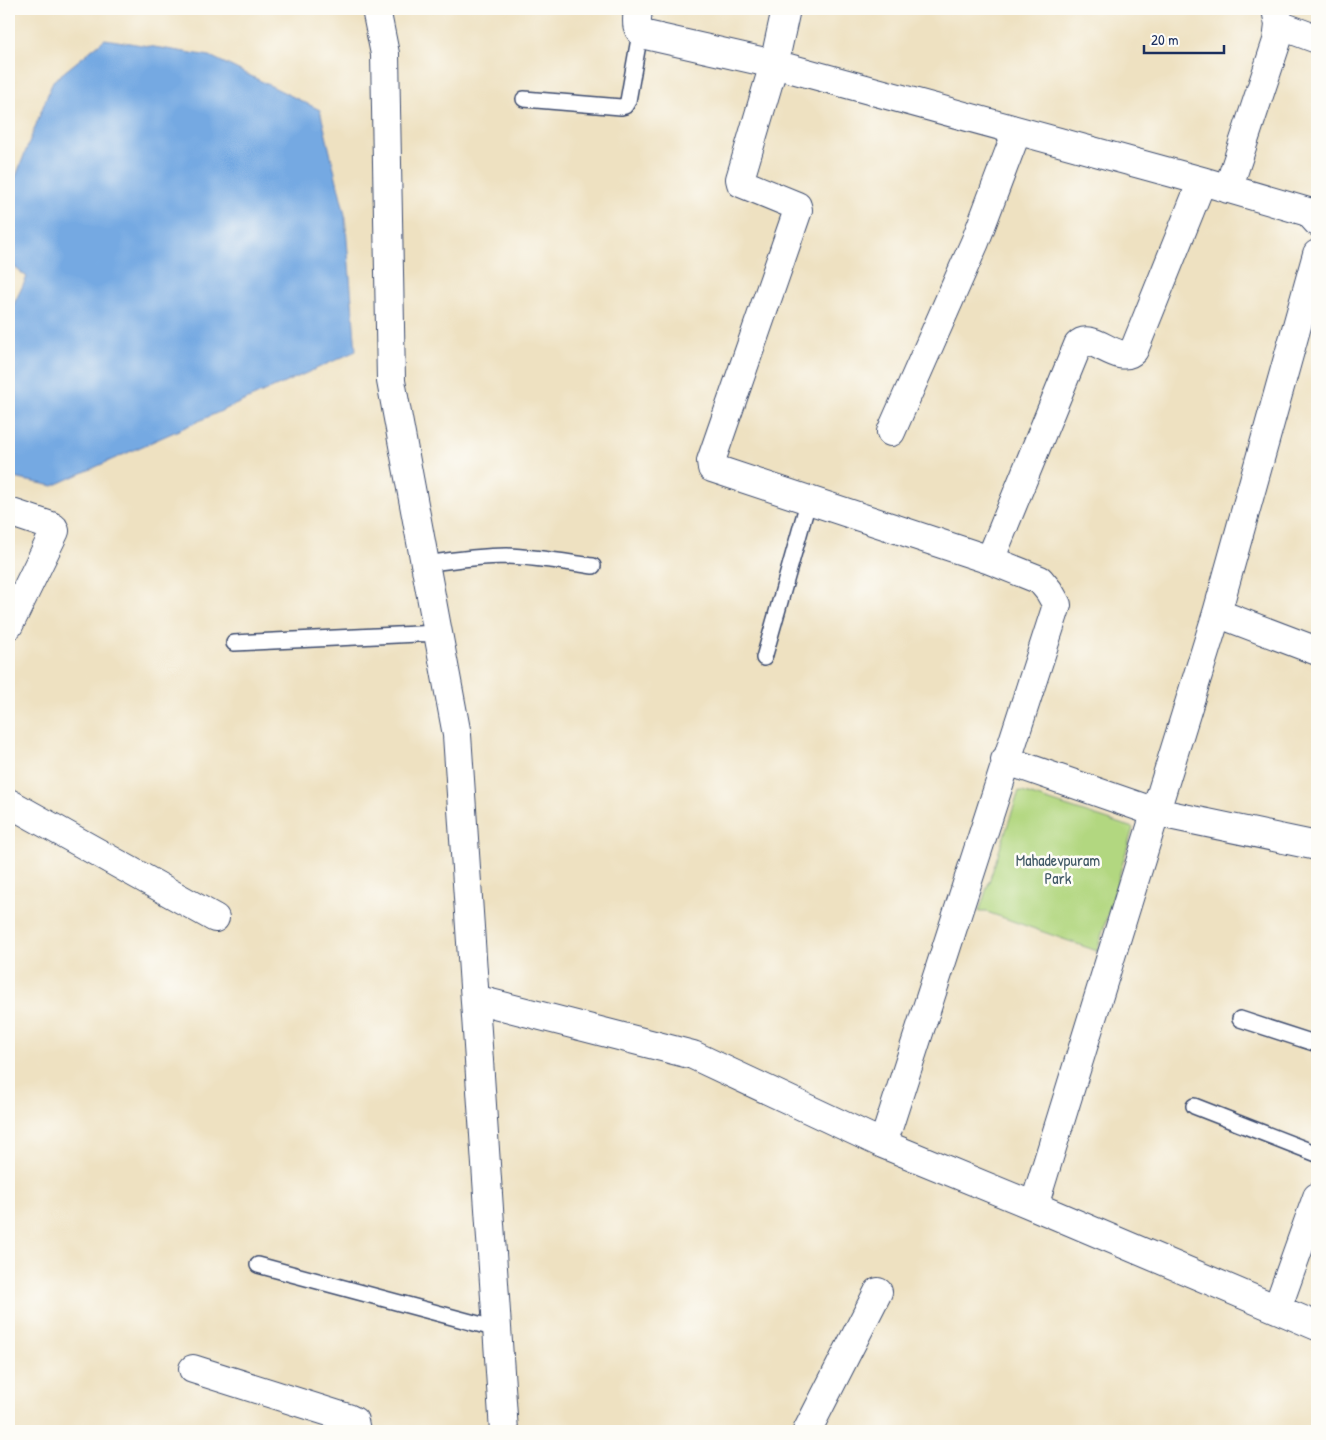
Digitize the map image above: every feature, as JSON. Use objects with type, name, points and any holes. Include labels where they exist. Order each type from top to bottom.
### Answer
[{"type":"street","points":[[376,9],[385,54],[392,381],[457,735],[504,1431]]},
{"type":"street","points":[[786,9],[774,64],[740,179],[741,183],[797,206],[798,210],[711,465],[712,468],[990,560],[1040,580],[1049,591],[1056,605],[883,1144]]},
{"type":"street","points":[[990,560],[1078,345],[1081,342],[1087,341],[1123,356],[1130,354],[1134,350],[1215,185],[1277,41],[1277,17],[1317,39]]},
{"type":"street","points":[[639,21],[646,36],[774,64],[1215,185],[1308,212],[1317,222]]},
{"type":"street","points":[[891,432],[975,242],[1017,131]]},
{"type":"street","points":[[1034,1206],[1216,613],[1317,254]]},
{"type":"street","points":[[9,512],[51,526],[55,531],[9,624]]},
{"type":"street","points":[[1216,613],[1317,651]]},
{"type":"street","points":[[1005,760],[1155,812],[1317,846]]},
{"type":"street","points":[[9,803],[215,918]]},
{"type":"street","points":[[475,999],[693,1055],[883,1144],[1317,1326]]},
{"type":"street","points":[[1277,1309],[1317,1197]]},
{"type":"street","points":[[807,1431],[878,1292]]},
{"type":"street","points":[[193,1369],[348,1418],[354,1421],[356,1431]]},
{"type":"lane","points":[[524,99],[625,106],[628,101],[639,21]]},
{"type":"lane","points":[[764,658],[809,499]]},
{"type":"lane","points":[[425,564],[464,558],[507,556],[593,566]]},
{"type":"lane","points":[[234,643],[438,633]]},
{"type":"lane","points":[[1240,1019],[1317,1044]]},
{"type":"lane","points":[[1194,1106],[1317,1154]]},
{"type":"lane","points":[[258,1265],[497,1329]]},
{"type":"green space","name":"Mahadevpuram Park","points":[[1019,791],[1133,828],[1097,951],[987,912],[979,912]]},
{"type":"water","points":[[105,39],[210,56],[320,110],[345,215],[356,351],[53,486],[9,477],[9,314],[27,277],[9,263],[9,194],[53,81]]}]
